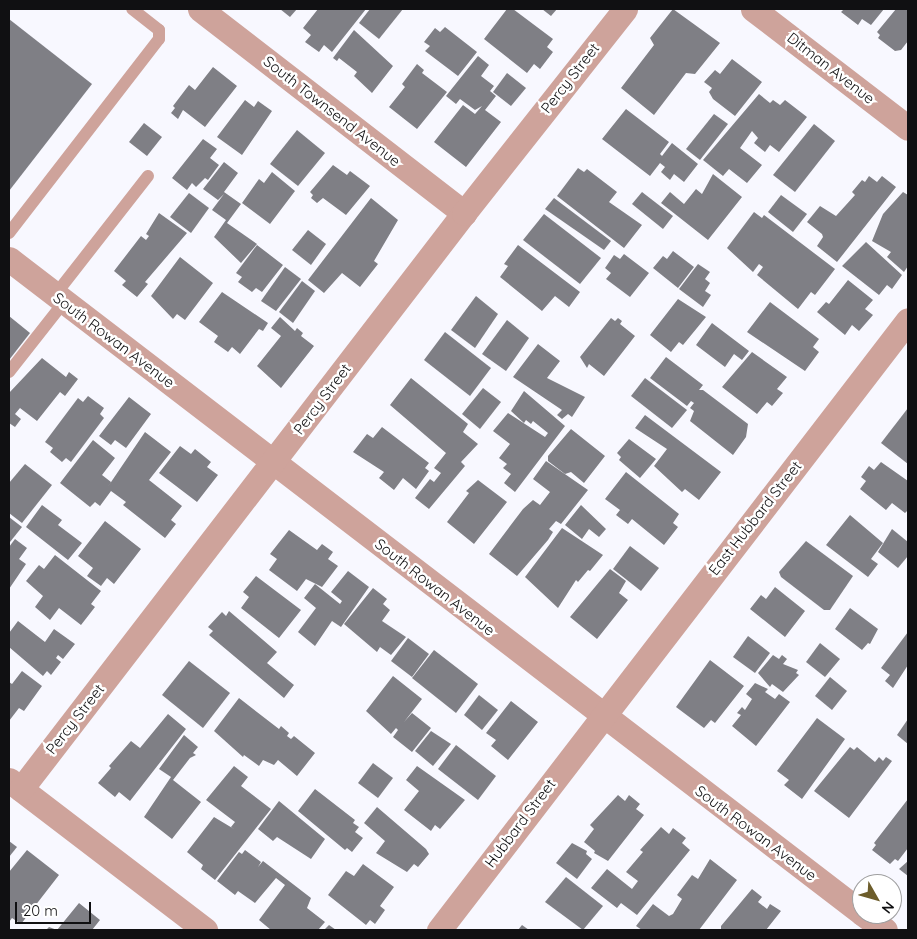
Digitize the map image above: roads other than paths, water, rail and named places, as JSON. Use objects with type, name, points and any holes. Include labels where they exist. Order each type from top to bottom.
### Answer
[{"type":"street","name":"South Townsend Avenue","points":[[200,9],[464,213]]},
{"type":"street","name":"Percy Street","points":[[15,785],[275,462],[464,213],[625,9]]},
{"type":"street","name":"Ditman Avenue","points":[[753,9],[908,128]]},
{"type":"street","name":"South Rowan Avenue","points":[[9,259],[275,462],[601,716],[852,906]]},
{"type":"street","name":"East Hubbard Street","points":[[601,716],[908,320]]},
{"type":"street","name":"Hubbard Street","points":[[439,930],[601,716]]},
{"type":"street","points":[[15,785],[205,930]]},
{"type":"lane","points":[[9,233],[159,39],[159,30],[132,9]]},
{"type":"lane","points":[[9,372],[148,176]]}]
